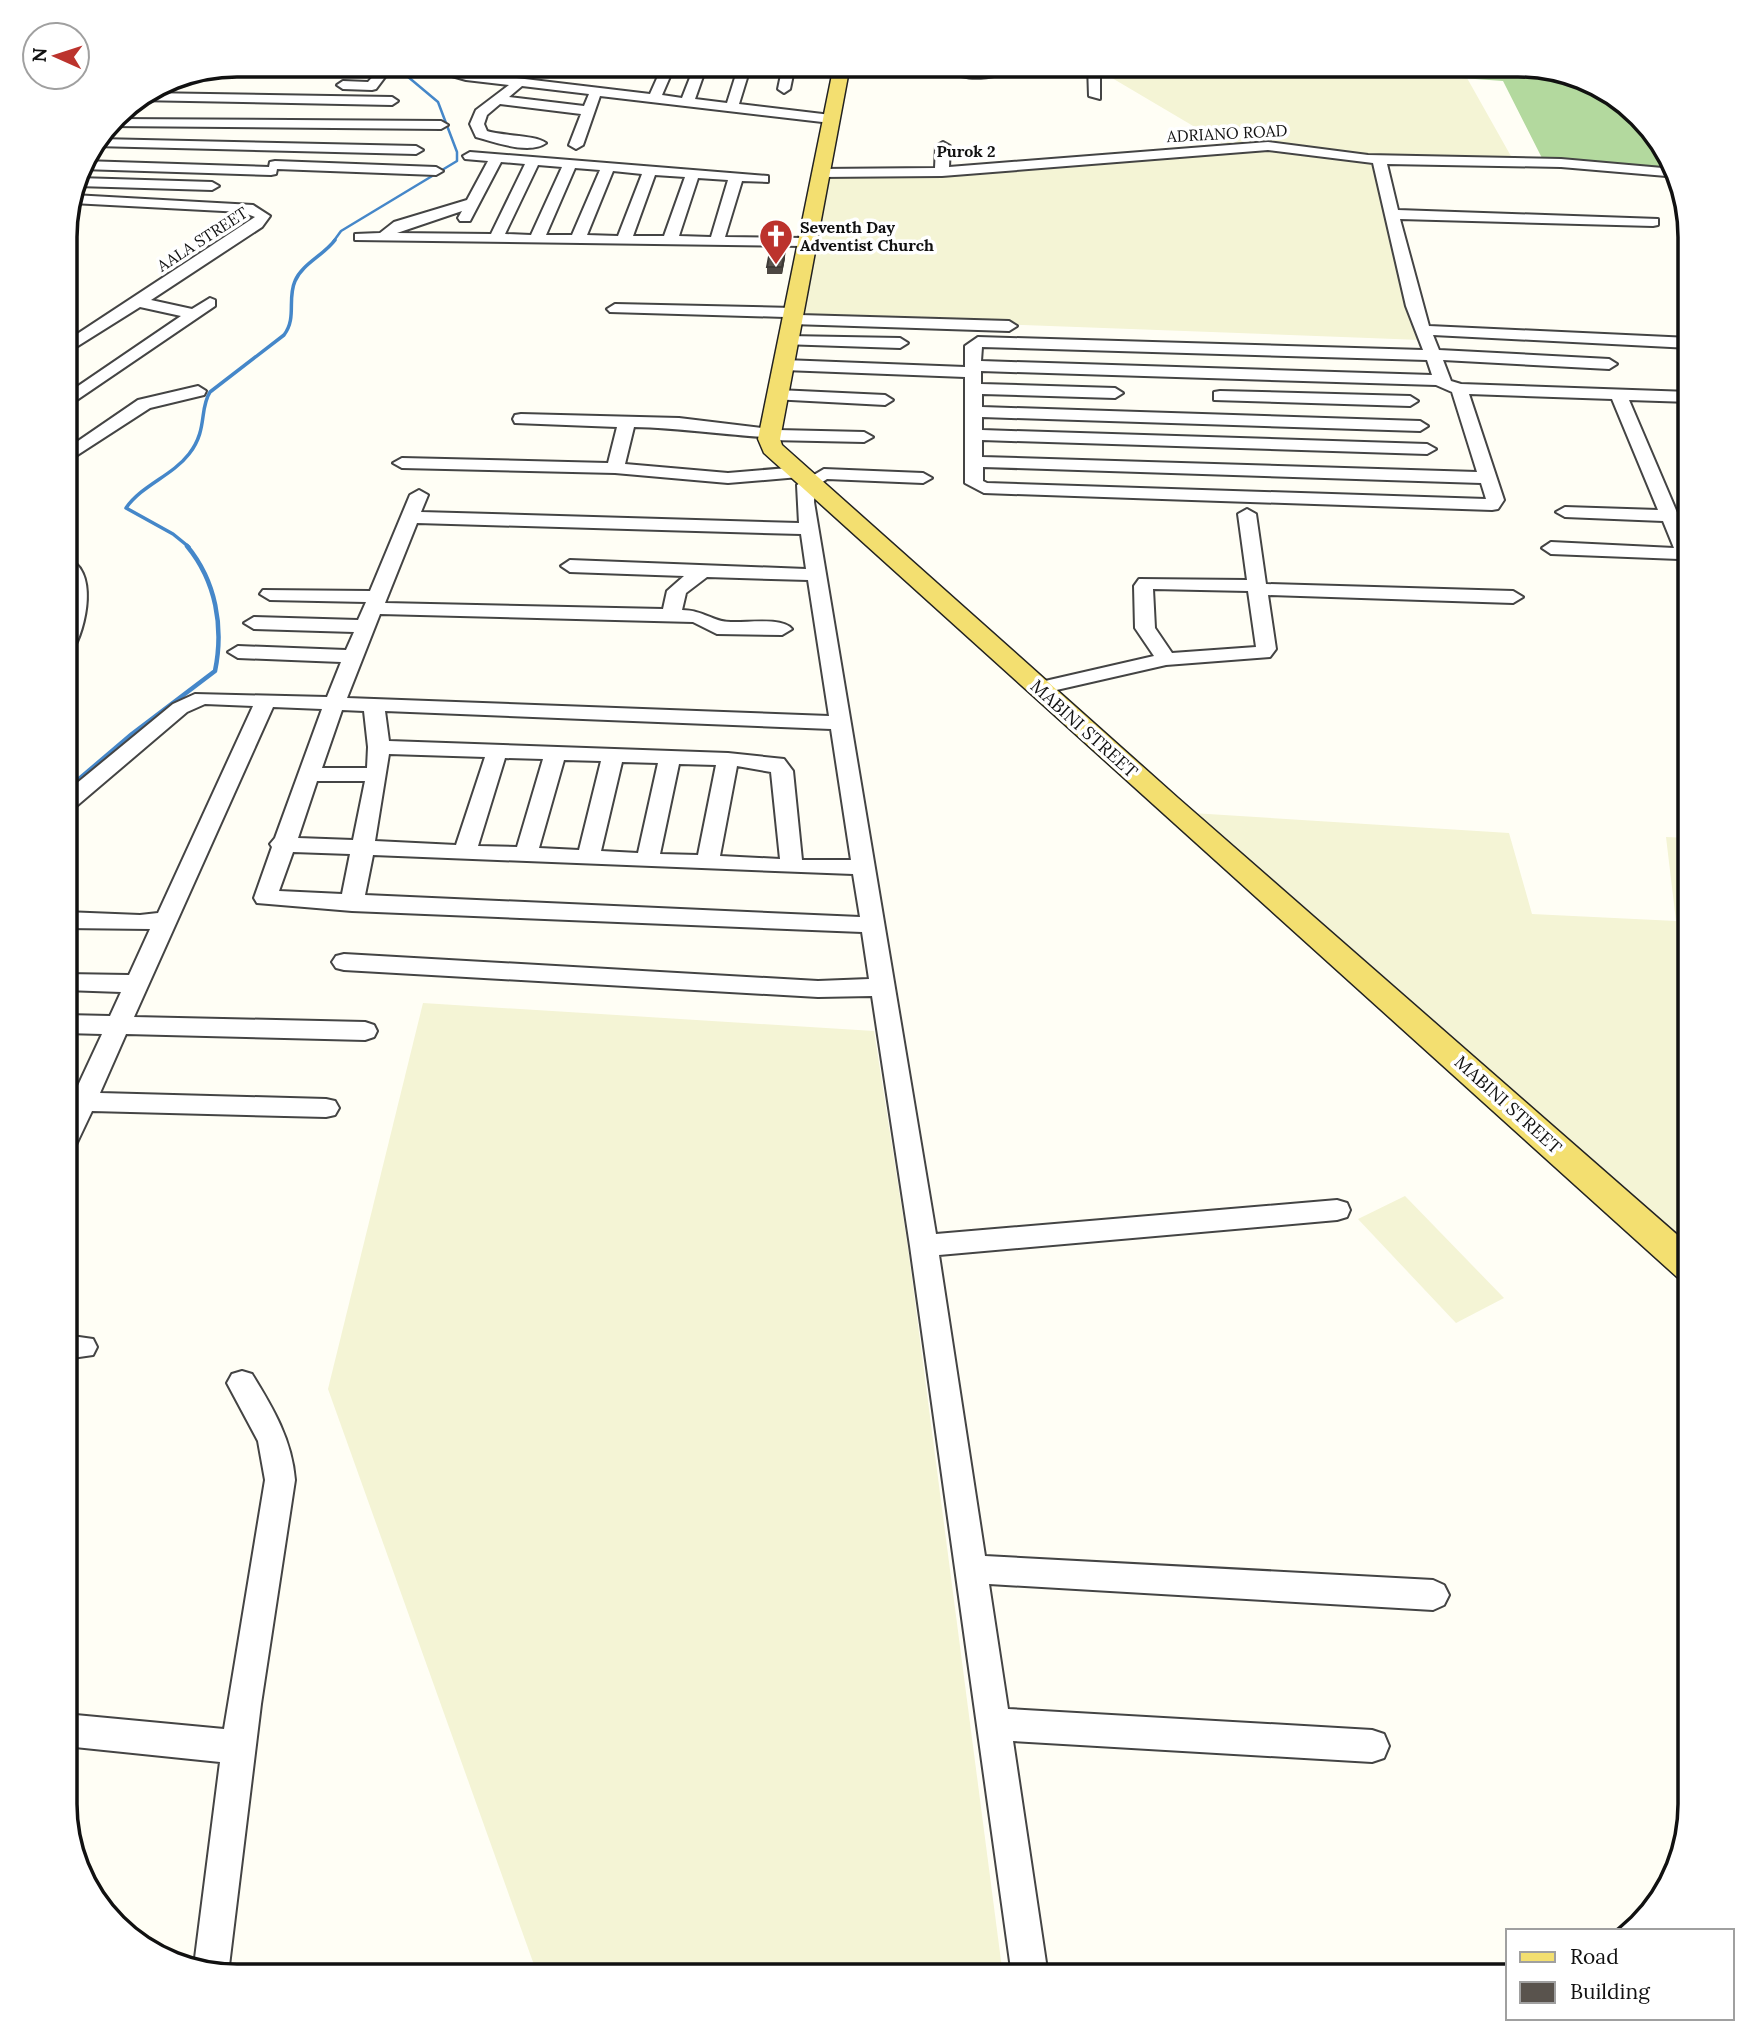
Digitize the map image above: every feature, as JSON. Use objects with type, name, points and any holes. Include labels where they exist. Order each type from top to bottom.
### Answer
[{"type":"main road","points":[[770,433],[805,242],[840,77]]},
{"type":"main road","name":"MABINI STREET","points":[[770,433],[772,448],[1678,1256]]},
{"type":"street","points":[[330,85],[372,86],[379,77]]},
{"type":"street","points":[[475,77],[831,119]]},
{"type":"street","points":[[653,98],[663,77]]},
{"type":"street","points":[[687,102],[697,77]]},
{"type":"street","points":[[732,107],[741,77]]},
{"type":"street","points":[[784,89],[786,77]]},
{"type":"street","points":[[1094,77],[1095,96]]},
{"type":"street","points":[[520,83],[481,113],[477,124],[481,134],[506,141],[539,143]]},
{"type":"street","points":[[576,145],[596,92]]},
{"type":"street","points":[[158,97],[392,101]]},
{"type":"street","points":[[498,100],[537,115],[589,111]]},
{"type":"street","points":[[506,141],[537,115]]},
{"type":"street","points":[[126,122],[440,125]]},
{"type":"street","points":[[108,143],[416,150]]},
{"type":"street","points":[[942,172],[943,146]]},
{"type":"street","name":"ADRIANO ROAD","points":[[820,173],[942,172],[1268,146],[1379,159],[1578,162],[1664,172]]},
{"type":"street","points":[[242,208],[288,147]]},
{"type":"street","points":[[470,156],[495,161],[763,179]]},
{"type":"street","points":[[1379,159],[1427,341],[1442,380],[1448,387],[1678,396]]},
{"type":"street","points":[[456,238],[495,161]]},
{"type":"street","points":[[496,238],[533,162]]},
{"type":"street","points":[[94,165],[436,171]]},
{"type":"street","points":[[537,238],[570,165]]},
{"type":"street","points":[[578,239],[608,167]]},
{"type":"street","points":[[196,205],[226,168]]},
{"type":"street","points":[[624,239],[650,170]]},
{"type":"street","points":[[670,240],[692,174]]},
{"type":"street","points":[[717,240],[736,177]]},
{"type":"street","points":[[87,182],[212,186]]},
{"type":"street","name":"AALA STREET","points":[[77,341],[263,220],[259,212],[242,208],[81,199]]},
{"type":"street","points":[[384,237],[399,225],[472,203]]},
{"type":"street","points":[[1392,214],[1653,222]]},
{"type":"street","points":[[360,237],[805,242]]},
{"type":"street","points":[[138,302],[195,314]]},
{"type":"street","points":[[77,392],[211,303]]},
{"type":"street","points":[[615,309],[1026,326]]},
{"type":"street","points":[[1081,328],[1427,341],[1609,364]]},
{"type":"street","points":[[788,341],[900,343]]},
{"type":"street","points":[[1459,389],[1495,500],[1492,505],[981,488],[974,482],[974,344],[982,341],[1678,343]]},
{"type":"street","points":[[784,365],[973,376],[1115,393]]},
{"type":"street","points":[[973,376],[1114,370],[1442,380]]},
{"type":"street","points":[[1114,370],[1115,416]]},
{"type":"street","points":[[1217,373],[1223,420]]},
{"type":"street","points":[[1405,379],[1410,401],[1437,476]]},
{"type":"street","points":[[77,450],[144,404],[198,391]]},
{"type":"street","points":[[1618,394],[1678,535]]},
{"type":"street","points":[[778,395],[885,400]]},
{"type":"street","points":[[1220,396],[1410,401]]},
{"type":"street","points":[[973,412],[1420,426]]},
{"type":"street","points":[[521,419],[627,422],[864,437]]},
{"type":"street","points":[[615,468],[627,422]]},
{"type":"street","points":[[974,435],[1427,449]]},
{"type":"street","points":[[974,462],[1488,478]]},
{"type":"street","points":[[402,463],[615,468],[728,478],[830,474],[923,478]]},
{"type":"street","points":[[1233,470],[1236,498]]},
{"type":"street","points":[[804,477],[808,529],[925,1246],[1028,1964]]},
{"type":"street","points":[[419,495],[334,704],[310,774],[281,844],[265,898],[872,925]]},
{"type":"street","points":[[1564,512],[1670,516]]},
{"type":"street","points":[[1039,688],[1166,659],[1263,653],[1266,649],[1247,514]]},
{"type":"street","points":[[410,517],[808,529]]},
{"type":"street","points":[[1551,548],[1678,558]]},
{"type":"street","points":[[570,566],[816,575]]},
{"type":"street","points":[[671,615],[677,591],[702,571]]},
{"type":"street","points":[[1166,659],[1145,628],[1143,586],[1146,583],[1513,597]]},
{"type":"street","points":[[270,594],[372,610]]},
{"type":"street","points":[[254,622],[372,610],[697,616],[717,628],[782,629]]},
{"type":"street","points":[[237,652],[353,656]]},
{"type":"street","points":[[77,793],[118,757],[191,701],[202,698],[840,723]]},
{"type":"street","points":[[77,1096],[119,1025],[139,984],[266,700]]},
{"type":"street","points":[[352,903],[377,775],[379,747],[374,706]]},
{"type":"street","points":[[379,747],[770,762],[780,766],[792,867]]},
{"type":"street","points":[[465,853],[497,751]]},
{"type":"street","points":[[526,856],[555,753]]},
{"type":"street","points":[[588,858],[612,755]]},
{"type":"street","points":[[647,860],[670,757]]},
{"type":"street","points":[[708,863],[728,759]]},
{"type":"street","points":[[310,774],[377,775]]},
{"type":"street","points":[[281,844],[792,867],[864,867]]},
{"type":"street","points":[[77,920],[140,923],[167,919]]},
{"type":"street","points":[[344,962],[818,989],[881,987]]},
{"type":"street","points":[[77,982],[139,984]]},
{"type":"street","points":[[77,1024],[365,1031]]},
{"type":"street","points":[[77,1101],[326,1108]]},
{"type":"street","points":[[925,1246],[1337,1210]]},
{"type":"street","points":[[213,1962],[239,1747],[280,1461],[269,1427],[242,1383]]},
{"type":"street","points":[[970,1569],[1433,1595]]},
{"type":"street","points":[[993,1724],[1372,1746]]},
{"type":"street","points":[[77,1731],[239,1747]]},
{"type":"green space","points":[[1110,77],[1467,78],[1512,158],[1375,160],[1421,340],[788,316],[817,174],[916,175],[1227,146]]},
{"type":"green space","points":[[1448,77],[1528,77],[1559,82],[1579,89],[1598,98],[1631,124],[1645,140],[1662,168],[1545,164],[1503,81]]},
{"type":"green space","points":[[1192,813],[1509,833],[1532,914],[1676,921],[1666,837],[1678,838],[1678,1238]]},
{"type":"green space","points":[[423,1003],[874,1031],[908,1248],[1001,1964],[534,1964],[328,1389]]},
{"type":"green space","points":[[1405,1196],[1504,1298],[1456,1323],[1358,1219]]},
{"type":"building","points":[[770,251],[785,251],[782,267],[767,267]]},
{"type":"waterway","points":[[333,242],[341,231],[457,161],[457,152],[438,102],[408,77]]},
{"type":"waterway","points":[[189,547],[173,534],[126,508],[140,493],[189,454],[199,437],[210,392],[284,335],[290,322],[293,288],[298,275],[333,242]]},
{"type":"waterway","points":[[77,781],[132,734],[215,671],[218,654],[215,605],[205,574],[187,546]]},
{"type":"place","name":"Seventh Day Adventist Church","points":[[776,266]]},
{"type":"district","name":"Purok 2","points":[[966,151]]}]
